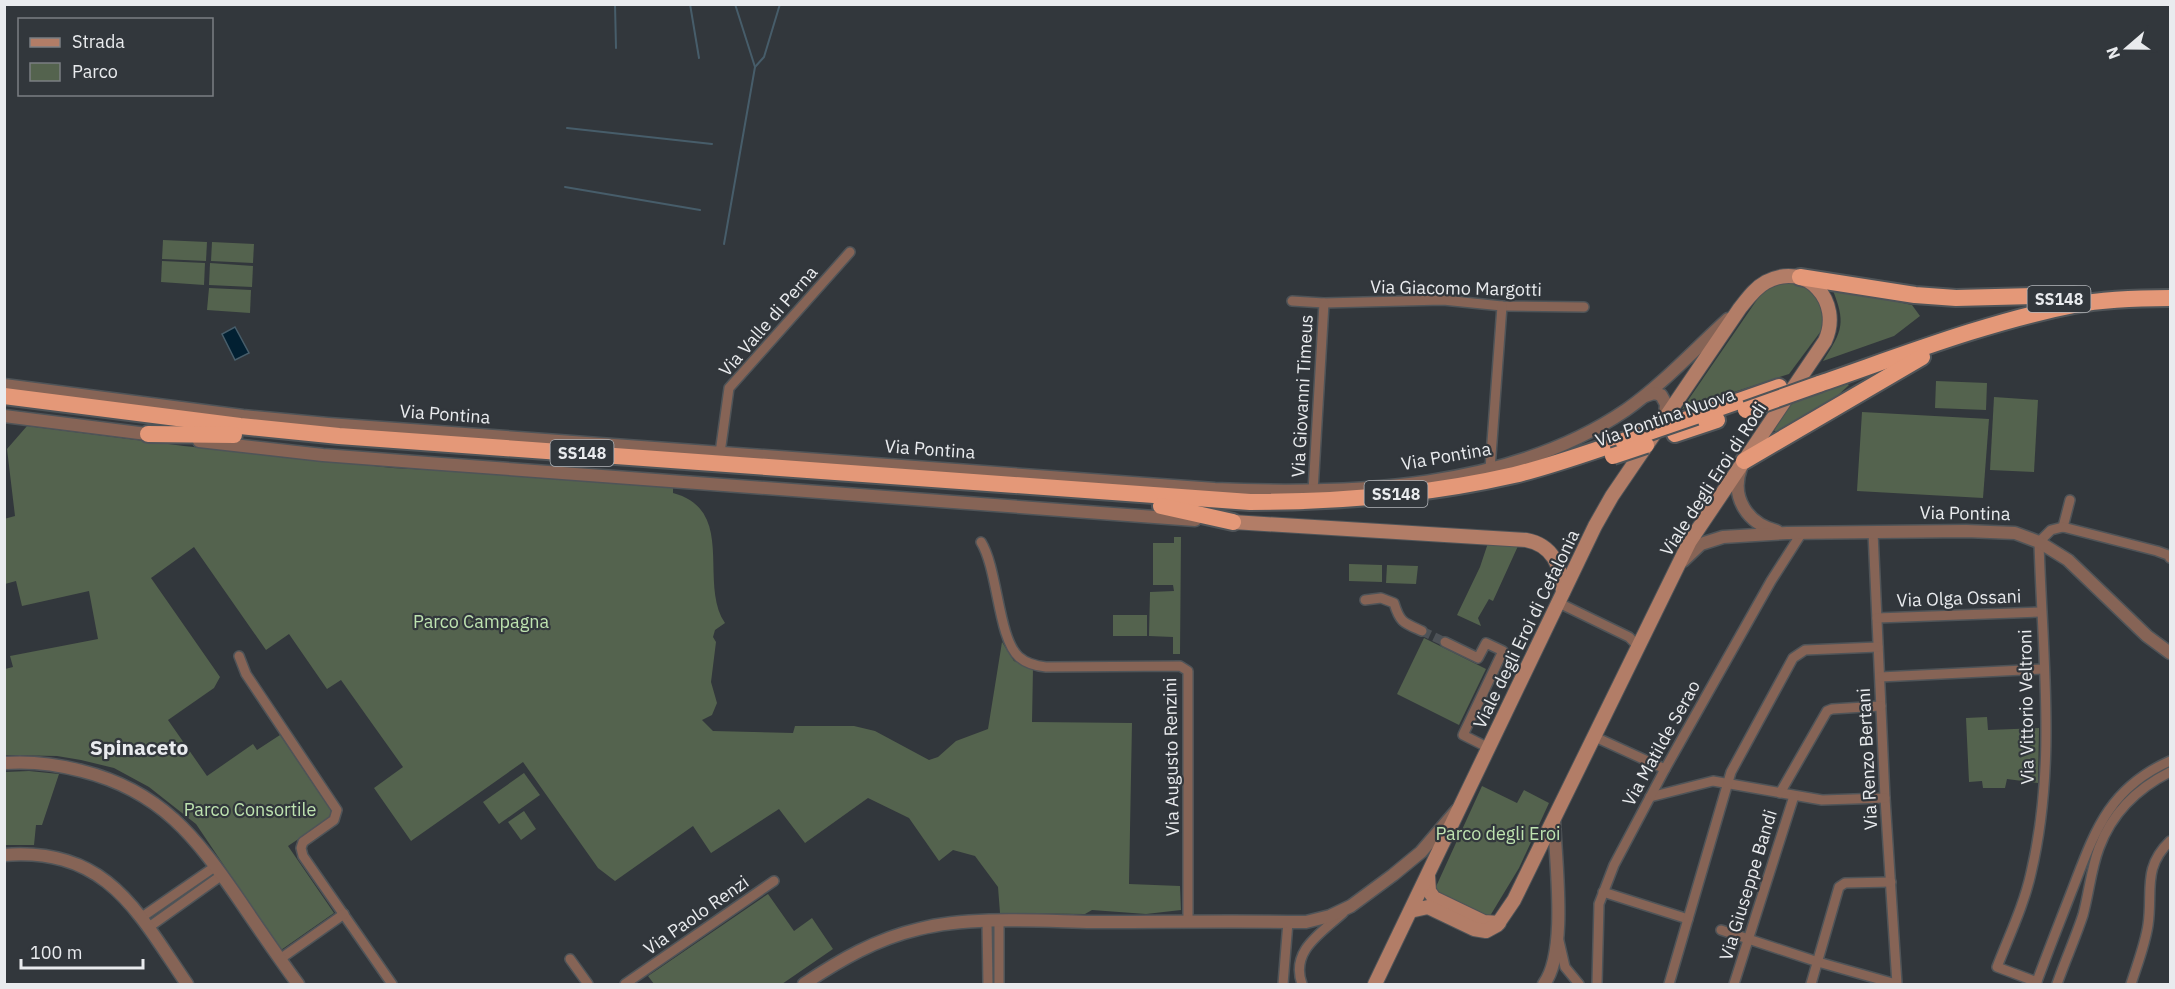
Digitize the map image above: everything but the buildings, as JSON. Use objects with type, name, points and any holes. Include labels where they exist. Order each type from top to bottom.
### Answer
[{"type":"highway","points":[[1795,276],[1915,295],[1956,298],[2073,295]]},
{"type":"highway","name":"Via Pontina Nuova","points":[[1161,502],[1248,512],[1307,512],[1427,501],[1552,476],[1746,410],[1822,378],[1995,314],[2073,295],[2170,287]]},
{"type":"highway","name":"Via Pontina Nuova","points":[[1161,502],[1306,502],[1429,491],[1515,474],[1623,441],[1779,387],[1822,378],[1988,327],[2075,305],[2170,297]]},
{"type":"highway","points":[[1744,461],[1955,338]]},
{"type":"highway","name":"Via Pontina","points":[[4,396],[339,436],[1161,502]]},
{"type":"highway","name":"SS148","points":[[4,406],[234,435],[512,458],[1161,502]]},
{"type":"highway","points":[[148,434],[234,435]]},
{"type":"highway","points":[[1161,502],[1233,522]]},
{"type":"main road","name":"Via Pontina","points":[[1740,308],[1761,285],[1772,279],[1795,276]]},
{"type":"main road","name":"Viale degli Eroi di Rodi","points":[[1499,923],[1514,900],[1690,541],[1821,348],[1830,330],[1831,314],[1825,299],[1816,287],[1795,276]]},
{"type":"main road","name":"Viale degli Eroi di Cefalonia","points":[[1375,984],[1595,526],[1612,496],[1740,308]]},
{"type":"main road","points":[[1233,522],[1494,537],[1535,542],[1547,549],[1554,557],[1562,579],[1561,598]]},
{"type":"main road","points":[[1430,871],[1428,885],[1430,894],[1434,898],[1486,922],[1499,923]]},
{"type":"main road","points":[[1410,911],[1431,908],[1470,927],[1484,931],[1492,929],[1499,923]]},
{"type":"street","name":"Via Valle di Perna","points":[[720,453],[729,388],[850,252]]},
{"type":"street","name":"Via Giacomo Margotti","points":[[1292,301],[1324,303],[1443,300],[1502,306],[1584,307]]},
{"type":"street","name":"Via Giovanni Timeus","points":[[1313,491],[1324,303]]},
{"type":"street","points":[[1490,469],[1502,306]]},
{"type":"street","name":"Via Pontina","points":[[4,385],[315,423],[1215,489],[1313,491],[1401,484],[1490,469],[1533,458],[1570,442],[1611,420],[1642,398],[1740,308]]},
{"type":"street","points":[[1642,398],[1652,393],[1660,394],[1666,404],[1665,417]]},
{"type":"street","points":[[4,416],[234,446],[416,462],[1233,522]]},
{"type":"street","name":"Via Pontina","points":[[1744,461],[1738,483],[1739,499],[1743,508],[1757,524],[1787,533]]},
{"type":"street","points":[[2063,527],[2070,500]]},
{"type":"street","points":[[2039,542],[2051,530],[2063,527],[2170,556]]},
{"type":"street","name":"Via Pontina","points":[[1675,571],[1697,547],[1710,540],[1724,537],[1787,533],[1998,531],[2022,535],[2039,542],[2068,560],[2147,636],[2170,653]]},
{"type":"street","name":"Via Renzo Bertani","points":[[1873,532],[1885,798],[1897,984]]},
{"type":"street","name":"Via Matilde Serao","points":[[1597,984],[1598,914],[1616,862],[1665,769],[1771,581],[1801,534]]},
{"type":"street","name":"Via Augusto Renzini","points":[[981,542],[988,558],[1009,642],[1019,657],[1028,663],[1046,667],[1180,666],[1188,671],[1188,922]]},
{"type":"street","name":"Via Vittorio Veltroni","points":[[2037,983],[1997,967],[2028,886],[2038,838],[2047,761],[2039,542]]},
{"type":"street","points":[[1365,600],[1382,598],[1394,603],[1402,622],[1422,631]]},
{"type":"street","points":[[1561,598],[1629,637],[1638,646]]},
{"type":"street","name":"Via Olga Ossani","points":[[1877,618],[2041,612]]},
{"type":"street","points":[[1444,642],[1478,658],[1486,643],[1503,651],[1463,735],[1489,748]]},
{"type":"street","points":[[1669,984],[1727,783],[1733,768],[1796,655],[1807,650],[1878,647]]},
{"type":"street","points":[[239,656],[246,674],[336,808],[335,819],[304,841],[301,848],[304,857],[392,984]]},
{"type":"street","points":[[1880,677],[2044,669]]},
{"type":"street","points":[[1780,793],[1828,711],[1881,706]]},
{"type":"street","points":[[1595,736],[1665,769]]},
{"type":"street","points":[[2037,983],[2097,828],[2106,813],[2131,786],[2170,761]]},
{"type":"street","points":[[4,763],[55,765],[93,774],[124,785],[171,815],[194,838],[219,871],[298,984]]},
{"type":"street","points":[[2056,984],[2086,902],[2099,848],[2110,825],[2139,791],[2170,772]]},
{"type":"street","points":[[1650,797],[1706,782],[1727,783],[1830,801],[1885,798]]},
{"type":"street","name":"Via Giuseppe Bandi","points":[[1734,984],[1750,940],[1794,796]]},
{"type":"street","points":[[1302,984],[1299,972],[1304,950],[1310,942],[1351,906],[1421,852],[1463,802]]},
{"type":"street","points":[[1554,818],[1558,929],[1564,964],[1570,976],[1578,984]]},
{"type":"street","points":[[2131,984],[2148,927],[2151,870],[2157,856],[2170,841]]},
{"type":"street","points":[[4,855],[44,856],[79,865],[105,879],[118,890],[145,922],[187,984]]},
{"type":"street","points":[[145,922],[219,871]]},
{"type":"street","name":"Via Paolo Renzi","points":[[625,984],[774,881]]},
{"type":"street","points":[[1811,984],[1839,887],[1845,883],[1890,882]]},
{"type":"street","points":[[1604,892],[1688,919]]},
{"type":"street","points":[[2070,897],[2086,902]]},
{"type":"street","points":[[804,984],[852,954],[895,936],[941,925],[993,922],[1306,922],[1330,916],[1351,906]]},
{"type":"street","points":[[280,959],[344,914]]},
{"type":"street","points":[[988,984],[993,922]]},
{"type":"street","points":[[993,922],[999,984]]},
{"type":"street","points":[[1283,984],[1288,922]]},
{"type":"street","points":[[1544,984],[1553,967],[1558,929]]},
{"type":"street","points":[[1721,930],[1818,962],[1897,984]]},
{"type":"street","points":[[570,959],[587,984]]},
{"type":"street","name":"Via Paolo Renzi","points":[[638,975],[644,984]]},
{"type":"green space","points":[[163,240],[207,242],[206,261],[162,259]]},
{"type":"green space","points":[[212,242],[254,244],[253,263],[211,261]]},
{"type":"green space","points":[[162,261],[205,263],[204,285],[161,282]]},
{"type":"green space","points":[[210,263],[253,266],[252,287],[209,285]]},
{"type":"green space","points":[[1783,281],[1800,282],[1816,290],[1822,306],[1824,321],[1821,331],[1789,374],[1682,409],[1763,291]]},
{"type":"green space","points":[[209,288],[251,290],[250,313],[207,310]]},
{"type":"green space","points":[[1832,288],[1912,305],[1920,316],[1894,336],[1823,361],[1838,334],[1841,318]]},
{"type":"green space","points":[[1843,381],[1849,385],[1834,399],[1783,431],[1774,431],[1788,404]]},
{"type":"green space","points":[[1936,381],[1987,383],[1986,410],[1935,408]]},
{"type":"green space","points":[[1994,397],[2038,400],[2034,472],[1990,470]]},
{"type":"green space","points":[[1862,412],[1989,419],[1983,498],[1857,491]]},
{"type":"green space","name":"Parco Campagna","points":[[27,426],[184,446],[393,468],[587,478],[673,488],[673,493],[693,502],[704,515],[713,549],[714,588],[718,607],[725,623],[715,630],[713,637],[716,642],[711,682],[717,703],[712,715],[702,720],[713,731],[793,733],[795,726],[854,726],[875,731],[929,760],[938,757],[956,741],[988,729],[1002,642],[1014,661],[1033,668],[1032,722],[1132,723],[1129,884],[1180,886],[1181,910],[1146,914],[1092,910],[1085,914],[1000,913],[998,887],[975,856],[953,850],[939,861],[909,818],[868,798],[805,843],[779,809],[711,853],[693,826],[615,881],[598,868],[523,762],[411,841],[374,788],[403,767],[341,680],[327,689],[289,634],[266,650],[194,547],[151,578],[220,677],[214,688],[168,720],[207,776],[253,744],[257,750],[280,735],[334,815],[288,846],[334,913],[281,950],[196,824],[149,787],[114,768],[81,760],[57,756],[5,755],[5,669],[13,667],[10,656],[98,639],[89,591],[22,606],[16,581],[5,584],[4,519],[15,516],[7,449]]},
{"type":"green space","points":[[1174,537],[1181,537],[1180,654],[1173,654],[1173,637],[1149,636],[1150,592],[1174,591],[1173,585],[1153,585],[1153,543],[1174,543]]},
{"type":"green space","points":[[1488,543],[1518,546],[1493,601],[1489,599],[1478,618],[1481,626],[1457,615],[1480,567]]},
{"type":"green space","points":[[1349,564],[1382,565],[1382,582],[1349,581]]},
{"type":"green space","points":[[1387,565],[1418,566],[1416,584],[1386,583]]},
{"type":"green space","points":[[1113,615],[1147,615],[1147,636],[1113,636]]},
{"type":"green space","points":[[1424,638],[1486,669],[1459,725],[1397,694]]},
{"type":"green space","points":[[1987,717],[1988,730],[2039,728],[2038,783],[2007,779],[2005,788],[1983,788],[1982,781],[1969,782],[1966,718]]},
{"type":"green space","points":[[29,771],[59,774],[42,825],[36,825],[34,845],[5,845],[5,772]]},
{"type":"green space","points":[[524,773],[540,795],[499,824],[483,802]]},
{"type":"green space","name":"Parco degli Eroi","points":[[1482,786],[1517,803],[1524,790],[1549,803],[1519,868],[1490,916],[1485,916],[1434,891]]},
{"type":"green space","points":[[524,811],[536,829],[521,840],[508,822]]},
{"type":"green space","points":[[768,894],[794,931],[812,918],[833,949],[782,984],[654,984],[648,976]]},
{"type":"water","points":[[235,327],[249,353],[235,360],[222,334]]},
{"type":"waterway","points":[[615,4],[616,48]]},
{"type":"waterway","points":[[690,4],[699,58]]},
{"type":"waterway","points":[[724,244],[755,67],[735,4]]},
{"type":"waterway","points":[[755,67],[764,57],[780,4]]},
{"type":"waterway","points":[[567,128],[712,144]]},
{"type":"waterway","points":[[565,187],[700,210]]},
{"type":"tunnel","points":[[1422,631],[1445,642]]},
{"type":"district","name":"Spinaceto","points":[[139,747]]},
{"type":"park label","name":"Parco Consortile","points":[[250,809]]}]
